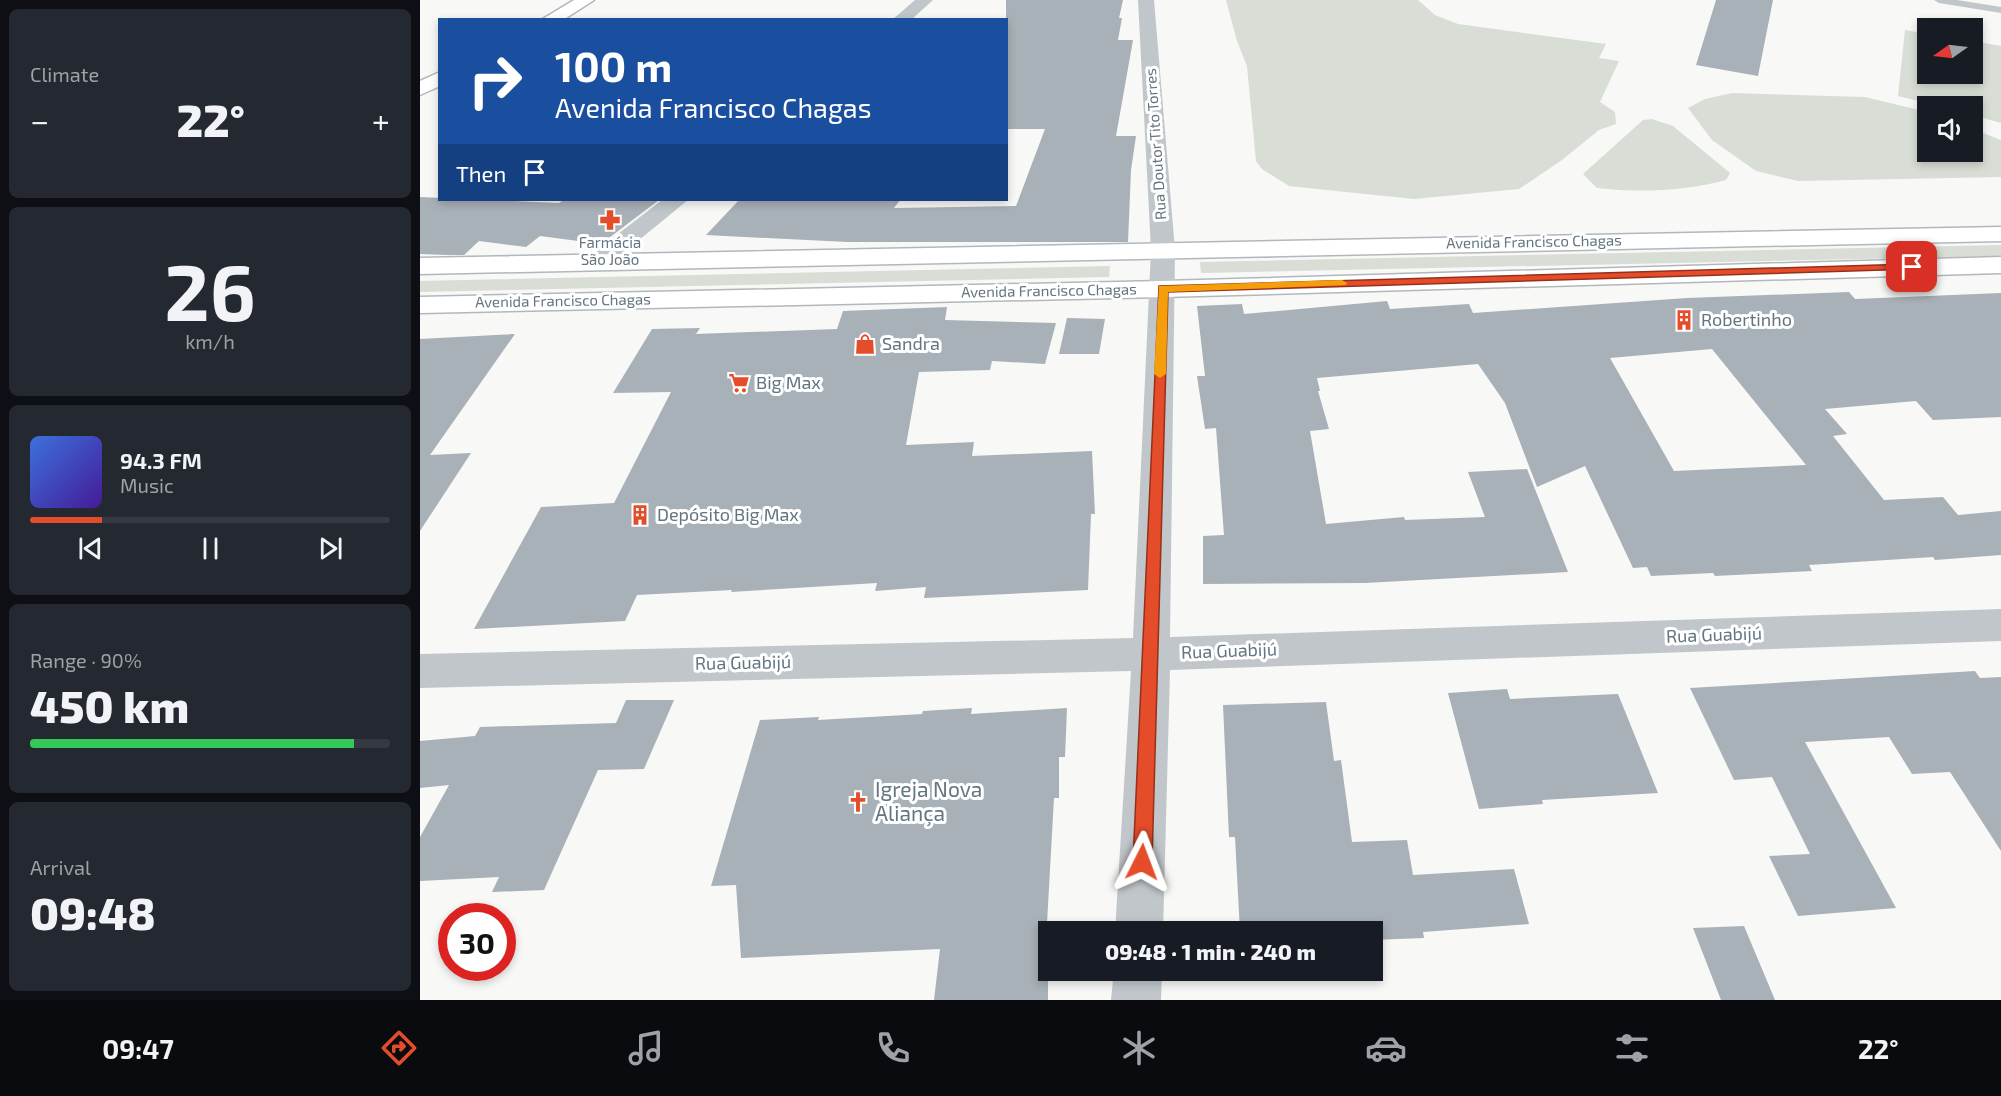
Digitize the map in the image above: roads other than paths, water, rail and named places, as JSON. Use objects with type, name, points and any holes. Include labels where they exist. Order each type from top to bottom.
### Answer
[{"type":"street","points":[[553,18],[586,0]]},
{"type":"street","points":[[902,18],[925,0]]},
{"type":"street","name":"Rua Doutor Tito Torres","points":[[1139,921],[1163,289],[1146,0]]},
{"type":"street","points":[[420,89],[438,79]]},
{"type":"street","points":[[597,262],[674,201]]},
{"type":"street","name":"Avenida Francisco Chagas","points":[[420,266],[2001,234]]},
{"type":"street","name":"Avenida Francisco Chagas","points":[[420,304],[1163,289],[2001,265]]},
{"type":"street","name":"Rua Guabijú","points":[[420,670],[1151,654],[2001,625]]},
{"type":"street","points":[[1136,1000],[1137,981]]},
{"type":"lane","points":[[1939,0],[2001,10]]},
{"type":"place","name":"Farmácia São João","points":[[610,220]]},
{"type":"place","name":"Robertinho","points":[[1684,320]]},
{"type":"place","name":"Sandra","points":[[865,344]]},
{"type":"place","name":"Big Max","points":[[739,383]]},
{"type":"place","name":"Depósito Big Max","points":[[640,515]]},
{"type":"place","name":"Igreja Nova Aliança","points":[[858,802]]}]
